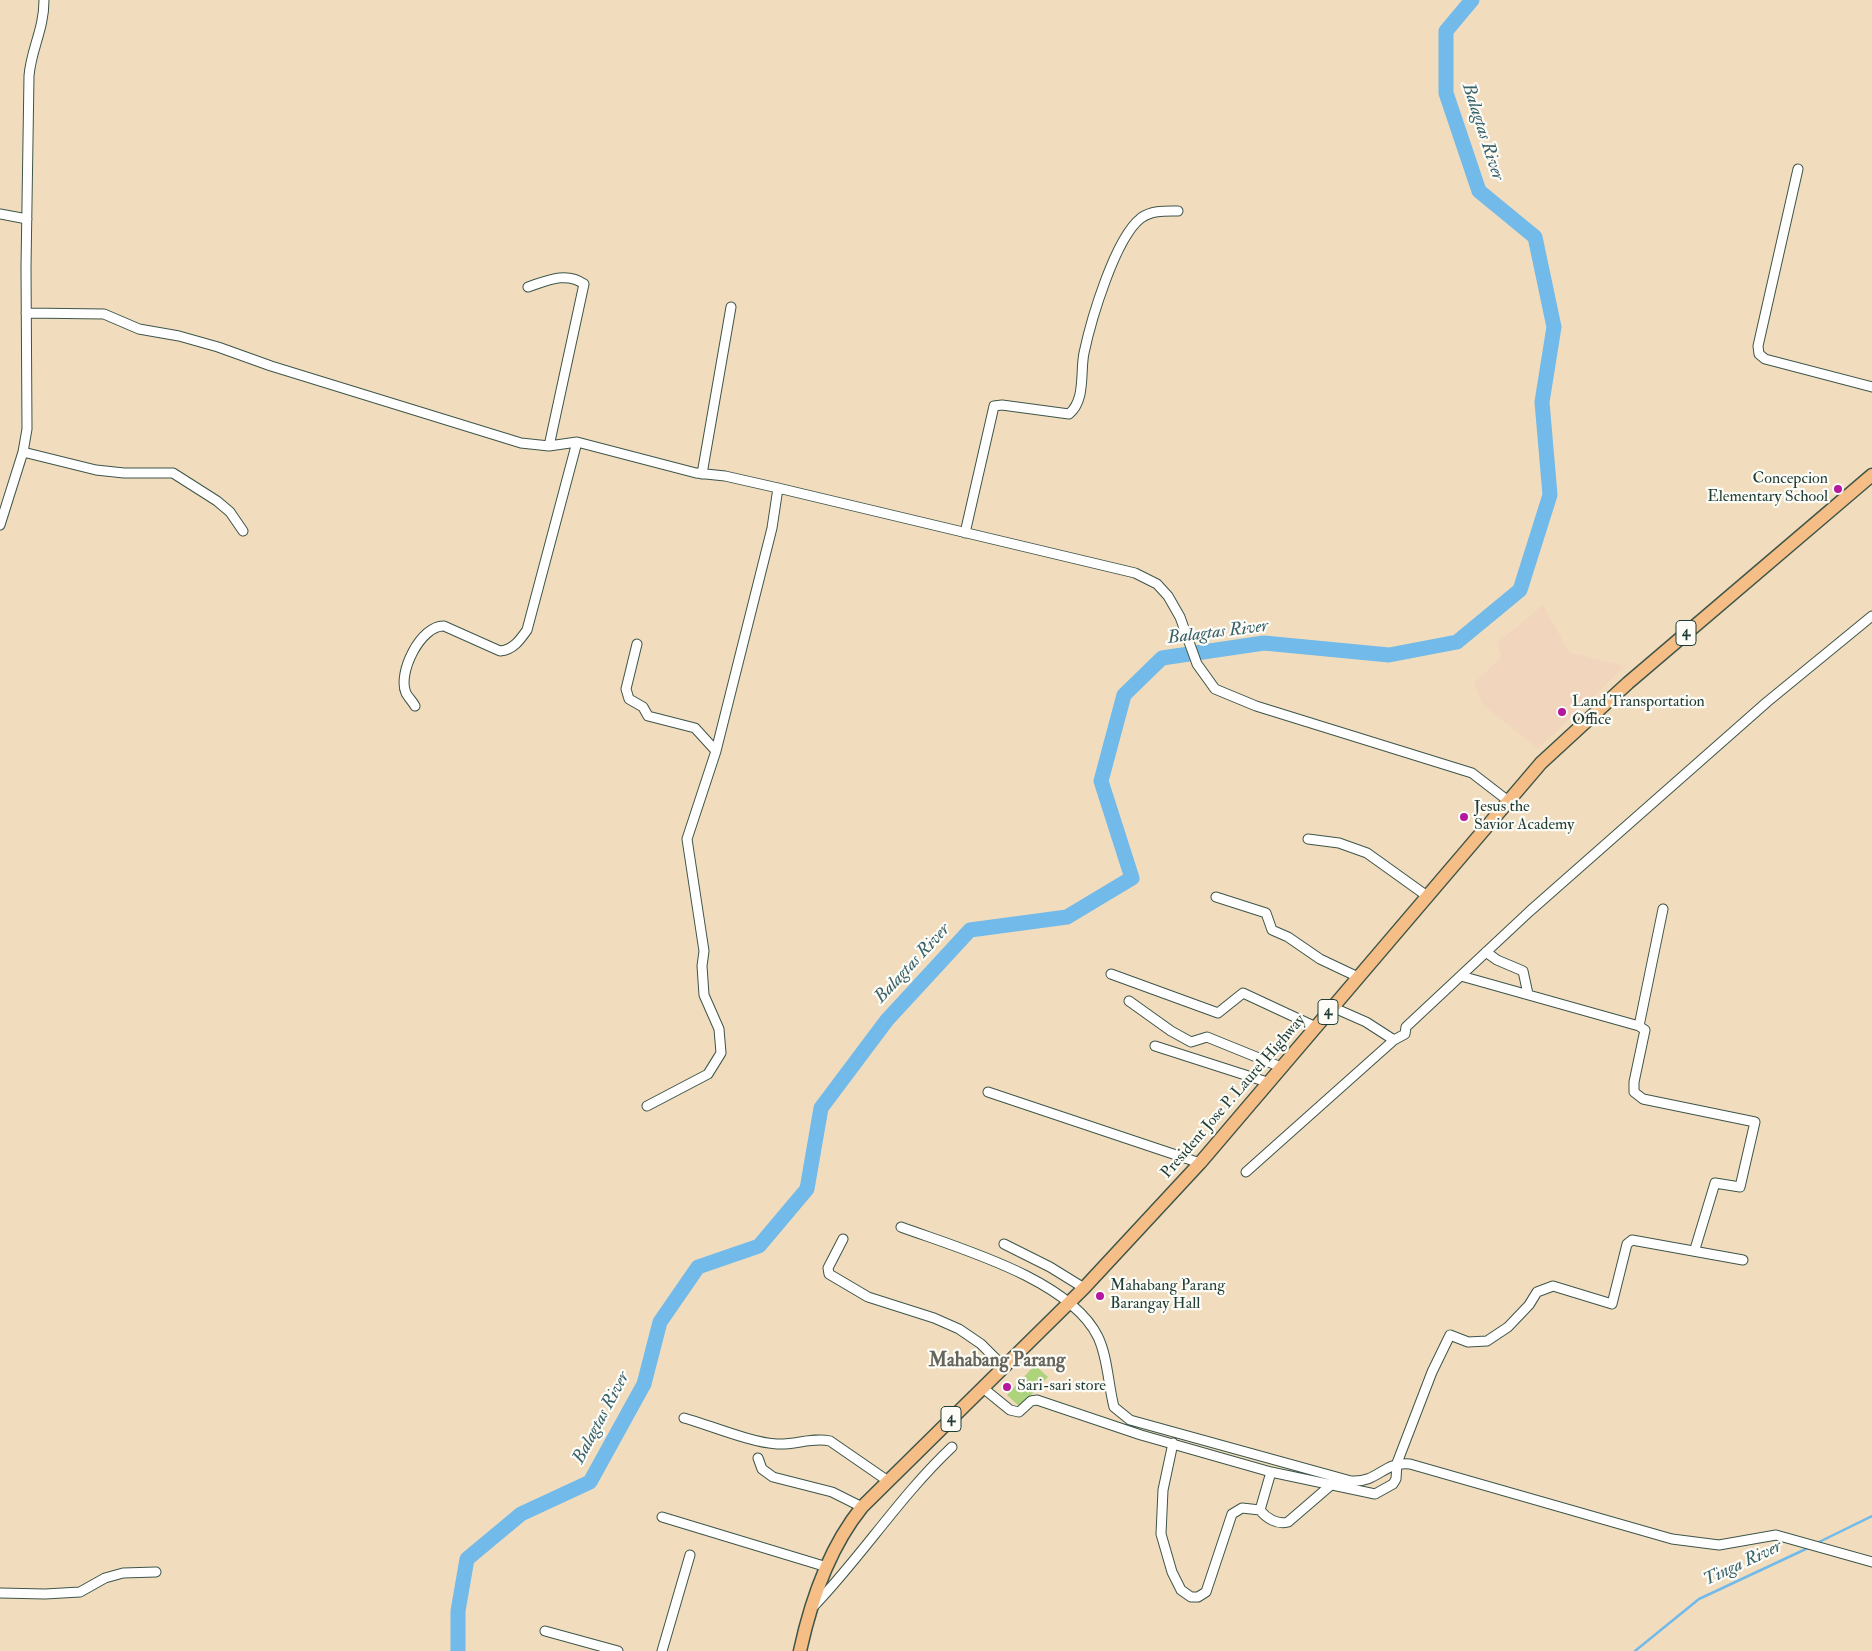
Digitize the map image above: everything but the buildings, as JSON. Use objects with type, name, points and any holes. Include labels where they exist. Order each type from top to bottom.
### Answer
[{"type":"highway","name":"President Jose P. Laurel Highway","points":[[800,1651],[810,1610],[827,1567],[850,1521],[862,1507],[1069,1304],[1200,1163],[1507,800],[1541,763],[1582,724],[1872,475]]},
{"type":"street","points":[[0,525],[23,452],[27,429],[26,219],[31,56],[38,44],[44,0]]},
{"type":"street","points":[[1798,169],[1758,346],[1759,354],[1765,359],[1872,386]]},
{"type":"street","points":[[965,533],[994,406],[1002,405],[1069,414],[1073,410],[1082,381],[1083,355],[1101,293],[1128,231],[1142,217],[1161,211],[1178,211]]},
{"type":"street","points":[[0,214],[26,219]]},
{"type":"street","points":[[528,288],[555,278],[578,280],[584,284],[549,446]]},
{"type":"street","points":[[702,474],[731,307]]},
{"type":"street","points":[[26,313],[104,314],[138,329],[180,336],[218,347],[271,366],[521,443],[549,446],[577,442],[702,474],[725,476],[778,488],[1135,573],[1157,584],[1168,596],[1180,617],[1197,664],[1215,689],[1226,695],[1472,773],[1507,800]]},
{"type":"street","points":[[415,706],[406,692],[405,685],[414,650],[424,634],[438,626],[444,626],[500,651],[515,645],[527,630],[577,442]]},
{"type":"street","points":[[23,452],[96,470],[124,473],[173,473],[217,501],[230,512],[243,531]]},
{"type":"street","points":[[647,1106],[708,1074],[721,1053],[719,1029],[704,995],[702,966],[704,951],[687,839],[716,751],[772,528],[778,488]]},
{"type":"street","points":[[1246,1172],[1394,1040],[1405,1034],[1406,1027],[1486,952],[1767,702],[1872,616]]},
{"type":"street","points":[[637,644],[626,689],[629,699],[643,706],[648,716],[695,728],[716,751]]},
{"type":"street","points":[[1308,838],[1339,843],[1366,853],[1427,896]]},
{"type":"street","points":[[1216,897],[1266,914],[1272,930],[1297,942],[1320,959],[1358,978]]},
{"type":"street","points":[[1639,1026],[1663,909]]},
{"type":"street","points":[[1486,952],[1497,960],[1523,971],[1528,994]]},
{"type":"street","points":[[1111,974],[1218,1013],[1243,993],[1316,1027]]},
{"type":"street","points":[[1461,976],[1639,1026],[1645,1030],[1634,1082],[1634,1092],[1643,1099],[1755,1122],[1740,1187],[1715,1183],[1695,1249]]},
{"type":"street","points":[[1130,1001],[1171,1031],[1191,1042],[1207,1037],[1280,1067]]},
{"type":"street","points":[[1332,1007],[1366,1022],[1394,1040]]},
{"type":"street","points":[[1155,1046],[1267,1082]]},
{"type":"street","points":[[988,1092],[1200,1163]]},
{"type":"street","points":[[901,1227],[1004,1266],[1052,1289],[1081,1314],[1097,1334],[1103,1349],[1114,1407],[1130,1420],[1351,1481],[1370,1480],[1397,1463],[1410,1464],[1567,1507],[1672,1539],[1708,1545],[1733,1543],[1765,1536],[1786,1537],[1872,1562]]},
{"type":"street","points":[[842,1239],[828,1268],[829,1274],[868,1298],[934,1318],[959,1329],[982,1344],[1004,1368]]},
{"type":"street","points":[[983,1388],[1010,1410],[1016,1412],[1019,1412],[1032,1401],[1037,1400],[1141,1435],[1271,1472],[1375,1494],[1393,1484],[1398,1473],[1397,1463],[1432,1372],[1450,1334],[1468,1342],[1487,1341],[1508,1327],[1529,1305],[1536,1292],[1553,1286],[1612,1304],[1626,1244],[1632,1240],[1695,1249],[1744,1260]]},
{"type":"street","points":[[1004,1244],[1050,1267],[1084,1288]]},
{"type":"street","points":[[684,1418],[776,1444],[823,1439],[830,1441],[888,1481]]},
{"type":"street","points":[[1173,1443],[1163,1490],[1161,1534],[1172,1572],[1181,1590],[1186,1594],[1198,1597],[1206,1592],[1236,1510],[1260,1510]]},
{"type":"street","points":[[810,1610],[841,1576],[902,1499],[952,1447]]},
{"type":"street","points":[[758,1458],[762,1469],[773,1477],[832,1492],[862,1507]]},
{"type":"street","points":[[1260,1510],[1271,1472]]},
{"type":"street","points":[[1260,1510],[1265,1516],[1275,1521],[1288,1522],[1332,1486]]},
{"type":"street","points":[[662,1517],[827,1567]]},
{"type":"street","points":[[662,1651],[690,1555]]},
{"type":"street","points":[[0,1593],[45,1594],[80,1592],[105,1578],[123,1573],[156,1572]]},
{"type":"street","points":[[545,1631],[618,1651]]},
{"type":"shaded area","points":[[1543,605],[1569,652],[1625,666],[1538,749],[1482,704],[1474,683],[1501,657],[1497,643]]},
{"type":"green space","points":[[1035,1365],[1048,1377],[1020,1407],[1007,1395]]},
{"type":"waterway","name":"Balagtas River","points":[[458,1651],[458,1611],[467,1559],[521,1514],[590,1482],[644,1384],[660,1322],[698,1267],[759,1246],[807,1189],[821,1108],[887,1020],[970,930],[1067,917],[1132,878],[1101,781],[1124,695],[1162,658],[1264,643],[1389,655],[1457,642],[1520,590],[1550,495],[1542,402],[1554,327],[1535,237],[1479,191],[1446,93],[1446,31],[1472,0]]},
{"type":"waterway","name":"Tinga River","points":[[1817,1543],[1872,1516]]},
{"type":"waterway","name":"Tinga River","points":[[1635,1651],[1699,1599],[1808,1548]]},
{"type":"place","name":"Concepcion Elementary School","points":[[1838,489]]},
{"type":"place","name":"Land Transportation Office","points":[[1562,712]]},
{"type":"place","name":"Jesus the Savior Academy","points":[[1464,817]]},
{"type":"place","name":"Mahabang Parang Barangay Hall","points":[[1100,1296]]},
{"type":"place","name":"Sari-sari store","points":[[1007,1387]]},
{"type":"district","name":"Mahabang Parang","points":[[997,1362]]}]
